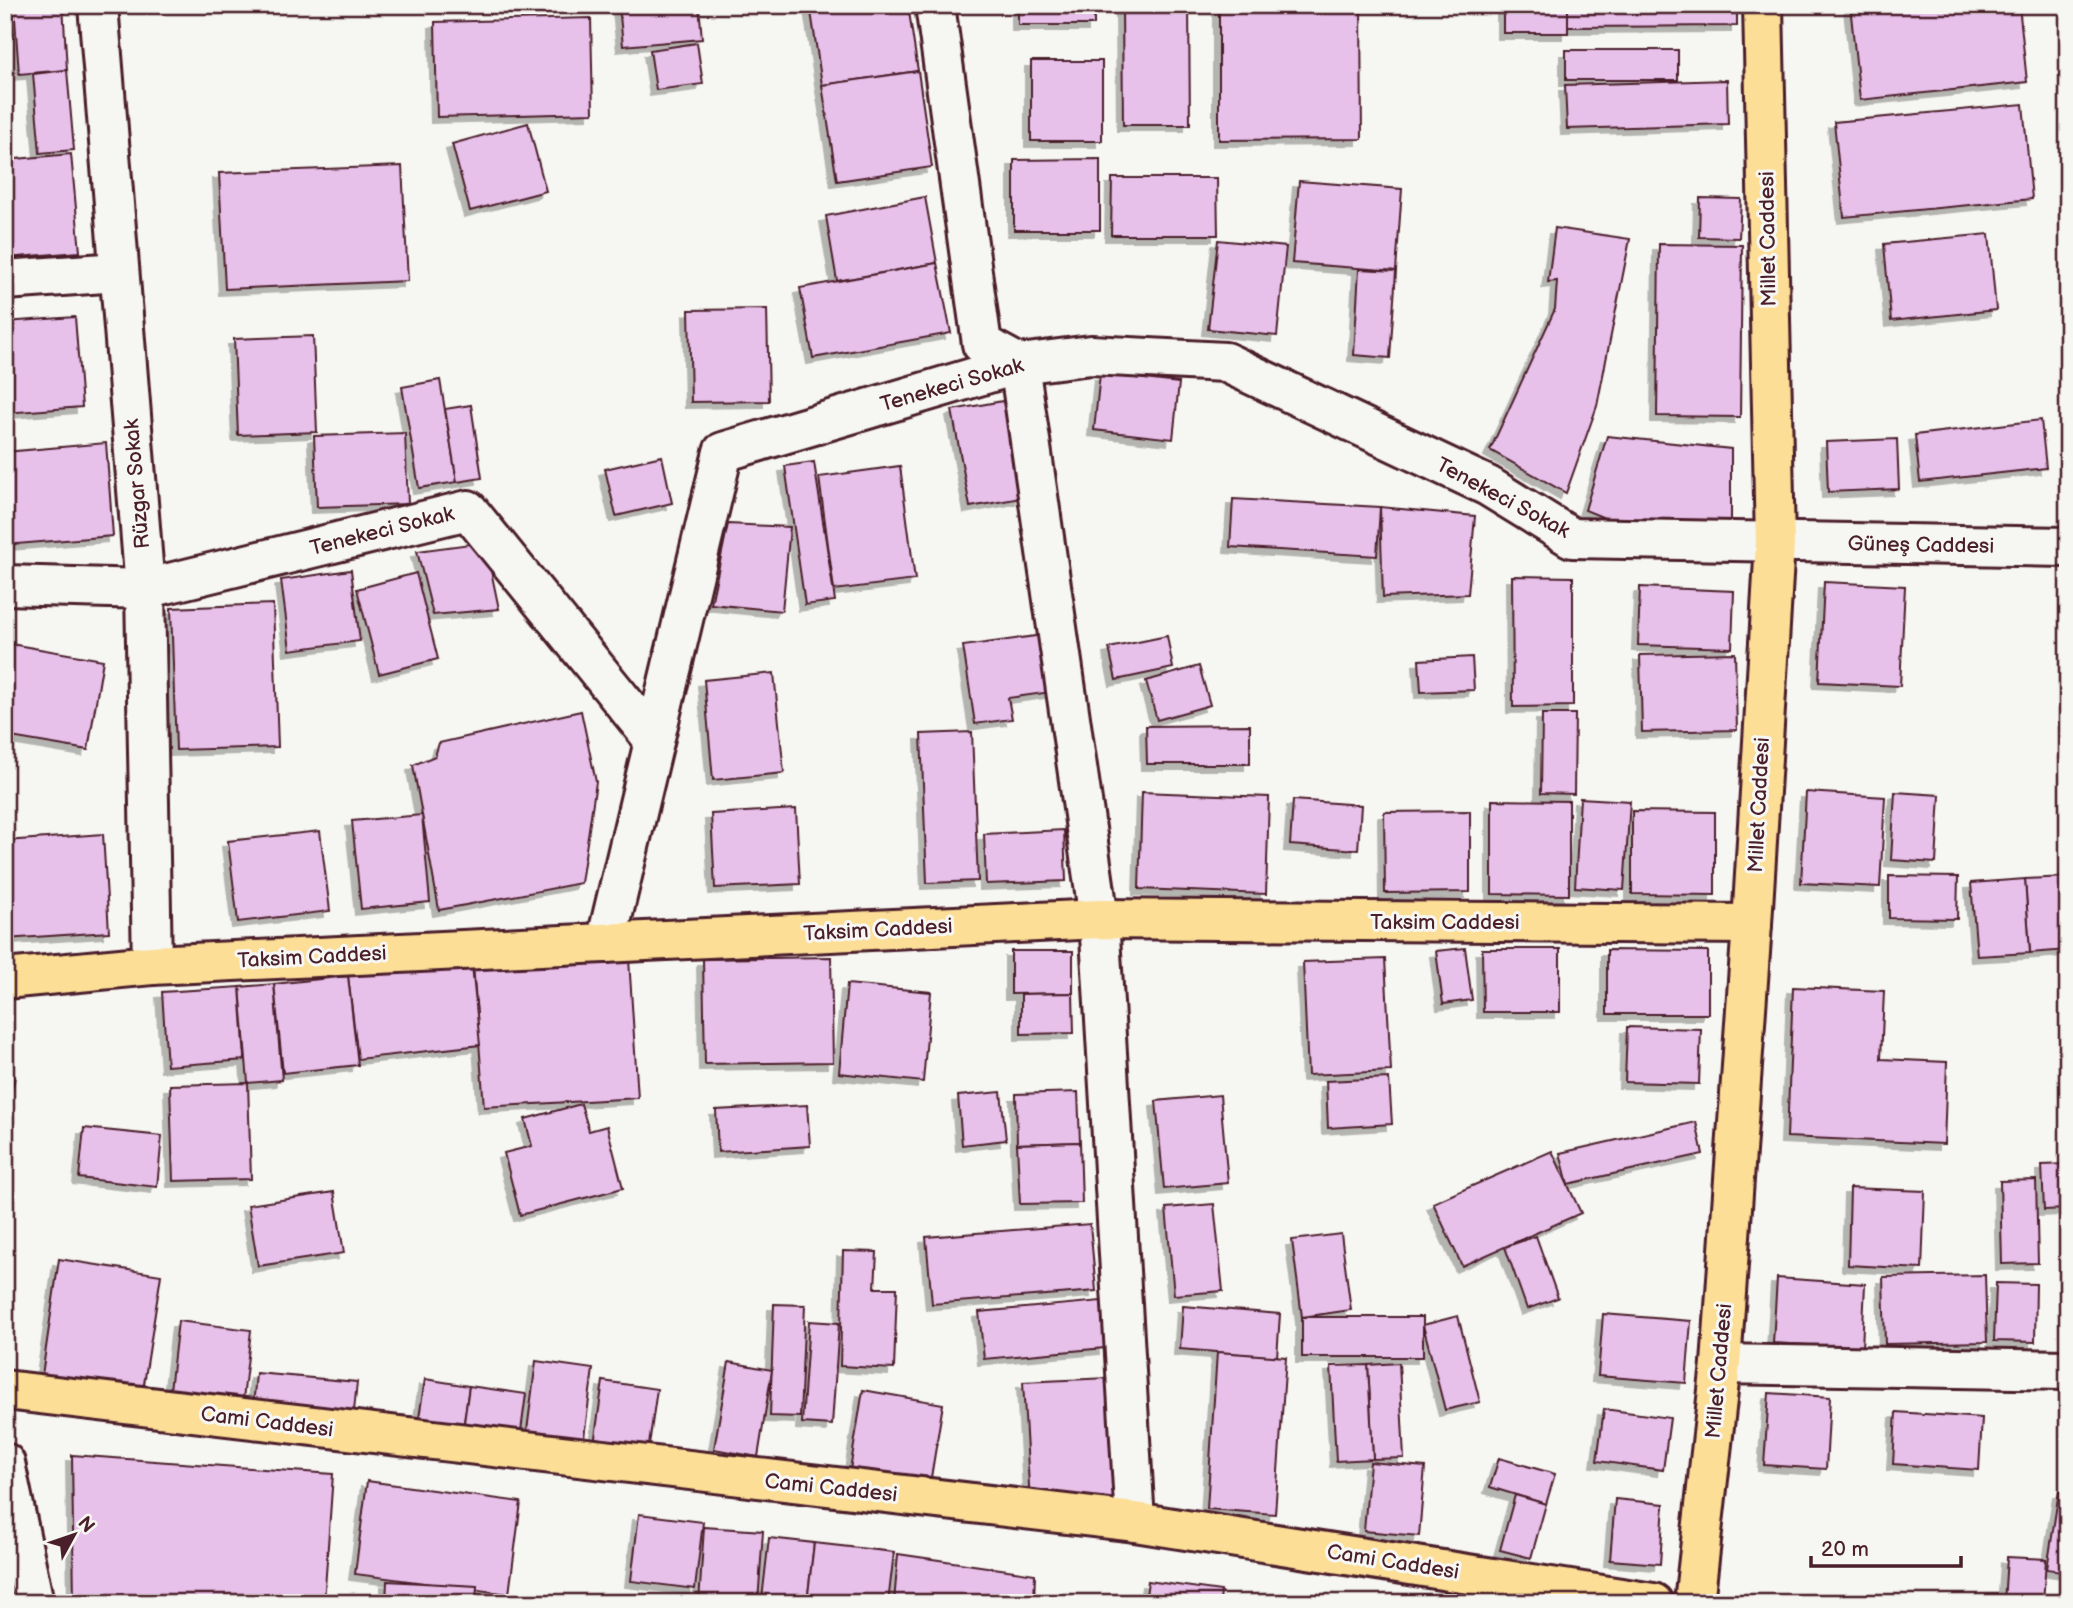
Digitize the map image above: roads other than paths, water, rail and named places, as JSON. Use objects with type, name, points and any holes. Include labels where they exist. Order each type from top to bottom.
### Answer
[{"type":"main road","name":"Millet Caddesi","points":[[1694,1603],[1721,1364],[1775,543],[1763,5]]},
{"type":"main road","name":"Taksim Caddesi","points":[[5,979],[152,965],[1100,919],[1752,923]]},
{"type":"main road","name":"Cami Caddesi","points":[[5,1390],[1135,1522],[1654,1603]]},
{"type":"street","name":"Rüzgar Sokak","points":[[98,5],[145,589],[152,965]]},
{"type":"street","points":[[935,5],[982,344],[1018,364],[1100,919],[1135,1522]]},
{"type":"street","points":[[5,280],[119,272]]},
{"type":"street","name":"Tenekeci Sokak","points":[[606,943],[723,453],[1018,364],[1091,355],[1225,362],[1488,486],[1572,538],[1775,543]]},
{"type":"street","name":"Tenekeci Sokak","points":[[5,585],[145,589],[468,510],[654,740]]},
{"type":"street","name":"Güneş Caddesi","points":[[1775,543],[2068,547]]},
{"type":"street","points":[[1721,1364],[2068,1370]]},
{"type":"street","points":[[5,1463],[34,1603]]}]
